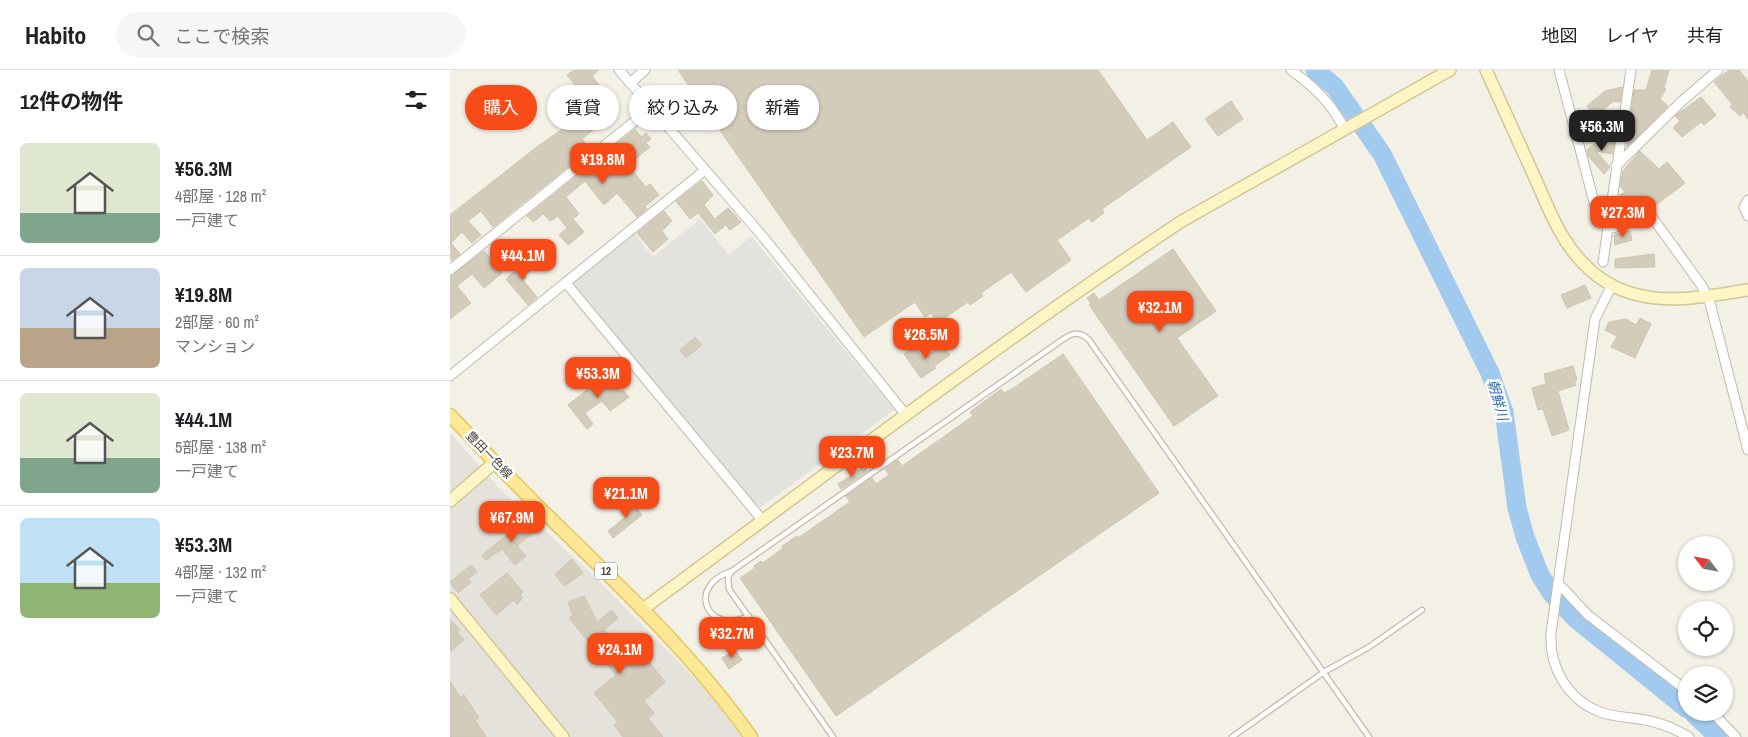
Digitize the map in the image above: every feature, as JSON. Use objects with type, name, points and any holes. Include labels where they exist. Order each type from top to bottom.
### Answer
[{"type":"main road","name":"豊田一色線","points":[[450,415],[643,609],[706,677],[751,737]]},
{"type":"street","points":[[619,70],[630,83],[645,70]]},
{"type":"street","points":[[1291,70],[1324,98],[1340,120],[1348,127]]},
{"type":"street","points":[[643,609],[906,415],[1182,220],[1450,70]]},
{"type":"street","points":[[1486,70],[1555,222],[1582,262],[1612,286],[1639,296],[1685,298],[1748,290]]},
{"type":"street","points":[[1559,70],[1596,213],[1608,226],[1613,228],[1648,216],[1652,217],[1707,296],[1748,450]]},
{"type":"street","points":[[1603,262],[1631,70]]},
{"type":"street","points":[[1616,166],[1681,102],[1718,70]]},
{"type":"street","points":[[450,270],[629,126]]},
{"type":"street","points":[[671,130],[764,238],[906,415]]},
{"type":"street","points":[[450,376],[705,170]]},
{"type":"street","points":[[1748,200],[1744,207],[1748,216]]},
{"type":"street","points":[[566,283],[763,521]]},
{"type":"street","points":[[1612,286],[1595,319],[1550,643],[1560,678],[1575,696],[1600,712],[1656,722],[1689,737]]},
{"type":"street","points":[[450,501],[495,462]]},
{"type":"street","points":[[1557,584],[1588,615],[1678,684]]},
{"type":"street","points":[[450,599],[563,737]]},
{"type":"street","points":[[1721,721],[1736,737]]},
{"type":"lane","points":[[833,737],[730,589],[728,577],[732,572],[1059,342],[1071,334],[1080,333],[1090,340],[1369,737]]},
{"type":"lane","points":[[732,572],[721,575],[710,584],[705,596],[706,608],[712,616],[720,620],[734,620],[748,616]]},
{"type":"lane","points":[[1232,737],[1324,672],[1369,647],[1422,610]]},
{"type":"shaded area","points":[[700,219],[729,255],[751,236],[894,410],[761,507],[755,505],[574,286],[575,280],[634,233],[653,257]]},
{"type":"shaded area","points":[[450,433],[500,489],[596,578],[709,693],[741,737],[450,737]]},
{"type":"building","points":[[574,70],[599,70],[592,76],[599,85],[575,85],[567,75]]},
{"type":"building","points":[[678,70],[1098,70],[1147,140],[1173,122],[1191,147],[1102,209],[1104,213],[1092,222],[1089,218],[1057,240],[1071,260],[1026,292],[1011,272],[981,293],[983,296],[970,305],[968,302],[937,323],[931,313],[925,317],[915,302],[864,337],[720,130],[737,130],[737,85],[688,85]]},
{"type":"building","points":[[1652,70],[1669,70],[1664,88],[1666,89],[1660,99],[1668,106],[1627,147],[1630,123],[1635,118],[1631,114],[1634,90],[1646,90]]},
{"type":"building","points":[[1729,70],[1739,70],[1748,81],[1748,119],[1743,112],[1740,116],[1730,107],[1732,104],[1714,82]]},
{"type":"building","points":[[1622,87],[1620,102],[1613,101],[1596,117],[1587,106],[1605,91]]},
{"type":"building","points":[[1701,97],[1716,115],[1704,125],[1701,122],[1682,137],[1673,128],[1680,121],[1675,116]]},
{"type":"building","points":[[1231,101],[1243,119],[1218,136],[1205,119]]},
{"type":"building","points":[[561,130],[593,130],[582,139],[590,149],[493,227],[481,211],[468,221],[481,235],[472,243],[462,232],[451,243],[460,254],[451,261],[450,215]]},
{"type":"building","points":[[634,130],[641,137],[646,133],[651,139],[646,143],[650,147],[628,165],[646,187],[650,184],[659,195],[645,206],[647,209],[637,217],[617,193],[604,205],[585,181],[566,197],[579,214],[573,219],[584,232],[568,245],[559,235],[567,228],[558,216],[550,221],[543,214],[533,222],[527,216]]},
{"type":"building","points":[[1608,133],[1615,140],[1612,154],[1596,151],[1610,167],[1604,174],[1588,156],[1587,150]]},
{"type":"building","points":[[1640,151],[1659,169],[1667,162],[1685,183],[1652,208],[1641,212],[1633,203],[1622,210],[1625,217],[1616,220],[1619,196],[1625,192],[1620,186],[1623,171]]},
{"type":"building","points":[[702,181],[713,195],[704,205],[715,219],[728,208],[741,222],[730,230],[726,225],[715,234],[698,213],[690,219],[676,201]]},
{"type":"building","points":[[664,211],[672,221],[662,231],[668,239],[653,252],[637,233]]},
{"type":"building","points":[[1630,231],[1632,240],[1615,245],[1614,235]]},
{"type":"building","points":[[1173,249],[1216,311],[1177,338],[1218,396],[1174,426],[1089,305],[1091,304],[1087,298],[1094,293],[1099,300]]},
{"type":"building","points":[[484,251],[502,273],[484,288],[472,274],[457,286],[471,303],[450,319],[450,276]]},
{"type":"building","points":[[1654,254],[1655,267],[1615,268],[1615,259]]},
{"type":"building","points":[[530,257],[536,265],[524,276],[526,278],[523,280],[537,297],[528,305],[506,279]]},
{"type":"building","points":[[1585,285],[1591,298],[1567,308],[1561,295]]},
{"type":"building","points":[[1640,318],[1651,324],[1635,358],[1611,347],[1617,336],[1605,330],[1609,322],[1626,319],[1636,325]]},
{"type":"building","points":[[695,337],[702,345],[686,358],[680,350]]},
{"type":"building","points":[[943,345],[950,355],[921,378],[904,354],[914,347],[923,358]]},
{"type":"building","points":[[1063,354],[1159,493],[836,716],[740,578],[755,568],[754,566],[761,561],[763,563],[783,548],[782,546],[797,536],[798,538],[850,502],[846,496],[872,478],[876,484],[889,475],[885,469],[898,460],[902,466],[973,416],[970,412],[1001,389],[1004,393],[1012,389]]},
{"type":"building","points":[[1573,366],[1577,380],[1574,380],[1576,385],[1558,391],[1569,430],[1552,436],[1543,409],[1538,410],[1532,388],[1546,384],[1544,374]]},
{"type":"building","points":[[607,374],[621,392],[623,390],[629,397],[610,411],[602,401],[585,413],[593,424],[587,429],[568,405]]},
{"type":"building","points":[[864,467],[867,471],[841,489],[838,484]]},
{"type":"building","points":[[630,500],[642,515],[613,538],[608,531],[628,515],[621,507]]},
{"type":"building","points":[[526,520],[535,531],[517,546],[526,556],[515,565],[502,549],[486,560],[482,555]]},
{"type":"building","points":[[572,559],[583,573],[564,586],[555,574]]},
{"type":"building","points":[[471,565],[477,572],[468,579],[471,582],[458,593],[450,582]]},
{"type":"building","points":[[507,573],[523,592],[520,595],[523,598],[517,604],[514,600],[496,615],[480,595]]},
{"type":"building","points":[[584,596],[597,622],[612,610],[618,618],[604,630],[632,662],[643,654],[665,682],[644,701],[654,713],[648,718],[663,737],[623,737],[614,725],[618,722],[594,693],[616,675],[569,618],[573,616],[568,602]]},
{"type":"building","points":[[450,619],[460,630],[457,632],[464,640],[450,652]]},
{"type":"building","points":[[735,650],[742,660],[729,669],[722,658]]},
{"type":"building","points":[[450,681],[460,697],[464,695],[479,718],[475,720],[486,737],[450,737]]},
{"type":"waterway","name":"朝鮮川","points":[[1315,70],[1335,87],[1382,154],[1490,373],[1504,412],[1517,508],[1525,537],[1540,575],[1552,594],[1575,618],[1678,702]]},
{"type":"waterway","name":"朝鮮川","points":[[1701,721],[1718,737]]}]
